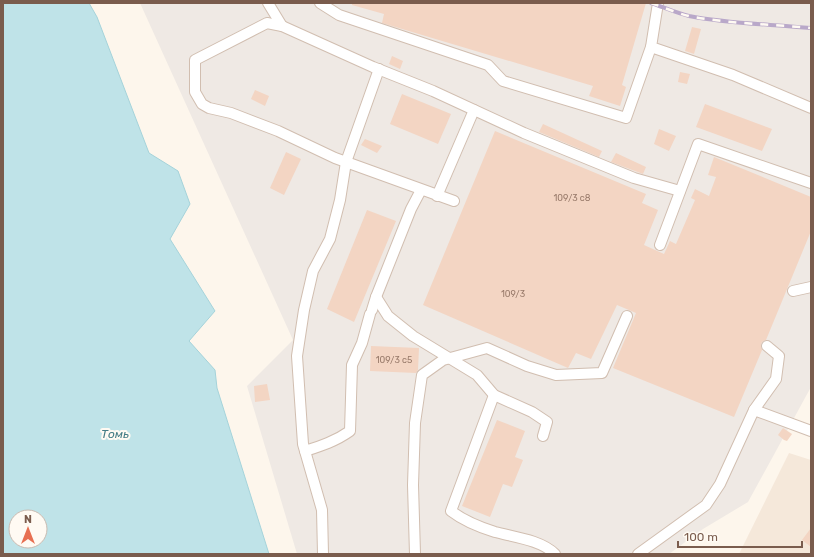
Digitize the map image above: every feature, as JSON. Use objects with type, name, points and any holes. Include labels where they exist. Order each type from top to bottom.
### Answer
[{"type":"lane","points":[[268,3],[282,26]]},
{"type":"lane","points":[[320,3],[339,15],[488,65],[504,80],[626,118],[651,47],[658,3]]},
{"type":"lane","points":[[454,201],[335,158],[278,131],[231,113],[209,108],[202,104],[195,92],[195,60],[267,23],[282,26],[433,91],[524,133],[634,178],[680,191]]},
{"type":"lane","points":[[651,47],[733,75],[811,108]]},
{"type":"lane","points":[[323,554],[322,510],[303,444],[298,356],[304,310],[313,271],[330,239],[340,200],[346,162],[379,69]]},
{"type":"lane","points":[[437,196],[474,110]]},
{"type":"lane","points":[[660,245],[698,144],[811,183]]},
{"type":"lane","points":[[305,451],[326,445],[341,438],[350,431],[352,365],[362,343],[376,297],[411,210],[422,190]]},
{"type":"lane","points":[[794,291],[811,287]]},
{"type":"lane","points":[[376,297],[388,316],[413,336],[477,376],[494,395],[532,412],[547,422],[543,436]]},
{"type":"lane","points":[[415,554],[413,485],[415,423],[422,375],[444,360],[487,348],[527,366],[556,375],[602,373],[627,316]]},
{"type":"lane","points":[[638,554],[706,505],[720,484],[754,410],[776,379],[779,356],[766,346]]},
{"type":"lane","points":[[494,395],[451,511],[462,519],[494,532],[524,539],[551,550],[555,554]]},
{"type":"lane","points":[[754,410],[811,431]]},
{"type":"shaded area","points":[[140,3],[811,3],[811,387],[748,502],[703,529],[669,554],[297,554],[247,386],[293,340]]},
{"type":"shaded area","points":[[789,453],[811,460],[811,554],[739,554]]},
{"type":"water","name":"Томь","points":[[3,3],[89,3],[97,17],[149,153],[178,171],[190,204],[170,239],[215,311],[189,341],[215,370],[217,388],[269,554],[3,554]]},
{"type":"building","points":[[352,3],[646,3],[622,85],[626,87],[620,106],[589,96],[593,86],[382,23],[384,14],[352,5]]},
{"type":"building","points":[[692,27],[701,29],[694,54],[685,51]]},
{"type":"building","points":[[392,56],[403,61],[400,69],[389,64]]},
{"type":"building","points":[[680,72],[690,74],[687,84],[678,82]]},
{"type":"building","points":[[255,90],[269,96],[265,106],[251,99]]},
{"type":"building","points":[[402,94],[451,114],[438,144],[390,124]]},
{"type":"building","points":[[705,104],[772,129],[762,151],[696,127]]},
{"type":"building","points":[[543,124],[602,151],[599,157],[539,132]]},
{"type":"building","points":[[659,129],[676,136],[669,151],[654,144]]},
{"type":"building","points":[[495,131],[646,194],[642,203],[658,210],[644,245],[664,254],[670,241],[676,244],[695,200],[691,198],[695,189],[709,196],[716,177],[708,175],[714,157],[811,197],[811,231],[766,340],[762,342],[762,350],[734,417],[613,368],[636,313],[617,305],[591,359],[576,353],[568,368],[423,305]]},
{"type":"building","points":[[365,139],[382,146],[377,153],[361,145]]},
{"type":"building","points":[[286,152],[301,159],[284,195],[270,188]]},
{"type":"building","points":[[616,153],[646,167],[643,174],[611,162]]},
{"type":"building","points":[[367,210],[396,221],[354,322],[327,309]]},
{"type":"building","points":[[371,346],[419,348],[418,370],[416,373],[370,371]]},
{"type":"building","points":[[267,384],[270,400],[255,402],[254,386]]},
{"type":"building","points":[[497,420],[525,431],[515,457],[523,460],[512,487],[503,484],[490,517],[462,506]]},
{"type":"building","points":[[783,428],[792,434],[787,441],[778,435]]},
{"type":"building","points":[[811,528],[811,547],[802,540]]},
{"type":"railway","points":[[651,3],[684,15],[704,19],[811,28]]}]
